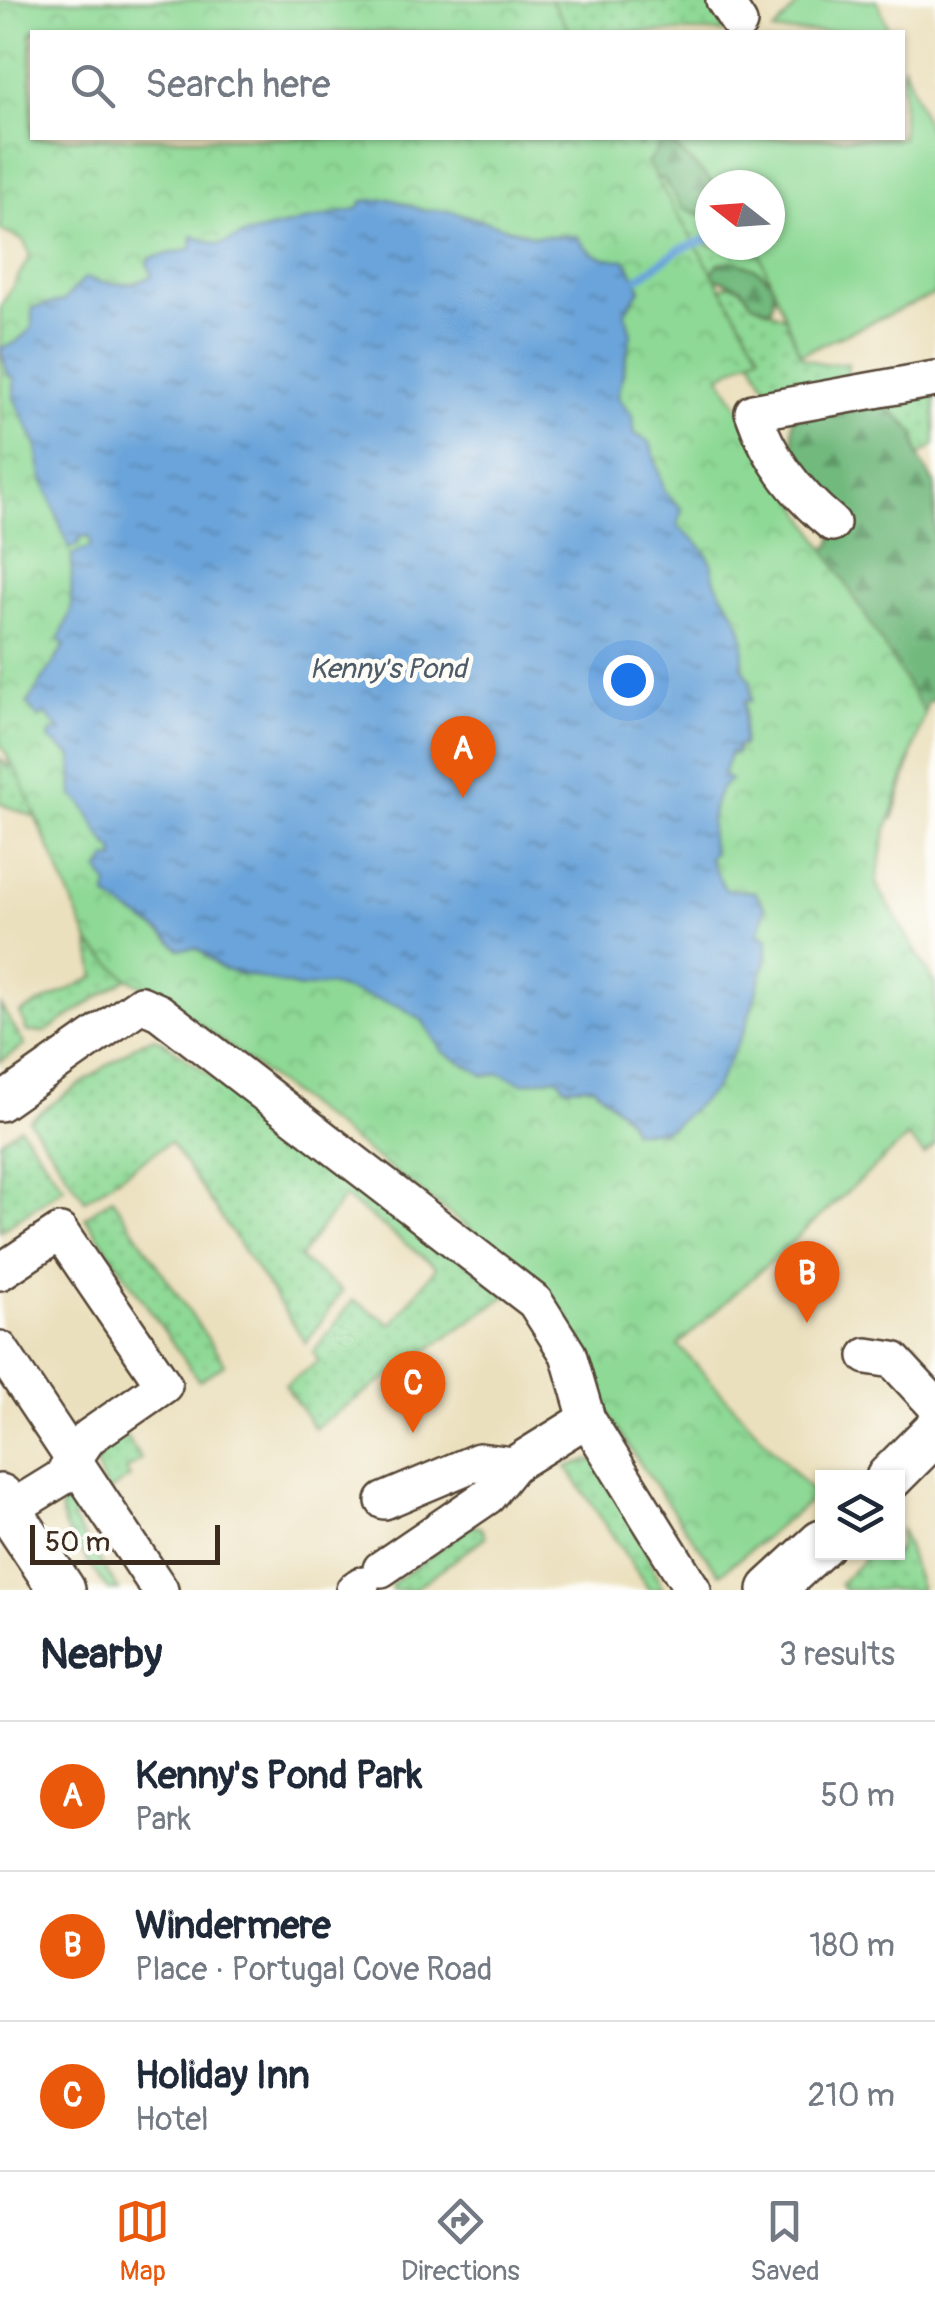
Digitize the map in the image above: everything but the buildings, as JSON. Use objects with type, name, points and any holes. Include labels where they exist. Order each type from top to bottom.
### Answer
[{"type":"main road","points":[[897,1470],[935,1432]]},
{"type":"main road","points":[[5,1503],[62,1590]]},
{"type":"main road","points":[[771,1590],[815,1549]]},
{"type":"lane","points":[[832,523],[789,480],[761,436],[752,412],[935,379]]},
{"type":"lane","points":[[0,1103],[140,1004],[148,1005],[521,1286],[568,1354],[588,1419],[693,1590]]},
{"type":"lane","points":[[0,1272],[60,1232],[164,1385],[89,1437],[62,1478],[5,1503]]},
{"type":"lane","points":[[0,1349],[160,1590]]},
{"type":"lane","points":[[868,1356],[893,1360],[935,1406]]},
{"type":"lane","points":[[365,1581],[488,1496],[513,1465],[588,1419]]},
{"type":"lane","points":[[384,1501],[479,1460],[513,1465]]},
{"type":"green space","points":[[0,0],[709,0],[755,30],[60,30]]},
{"type":"green space","points":[[0,0],[551,0],[569,30],[30,30],[30,140],[634,140],[639,147],[645,140],[664,140],[647,163],[695,244],[695,260],[705,260],[760,353],[720,376],[925,714],[886,832],[876,884],[935,984],[935,1145],[924,1155],[908,1137],[678,1345],[815,1495],[720,1574],[622,1436],[536,1292],[514,1263],[170,1002],[126,977],[90,944],[19,775],[0,744],[0,308],[30,256],[24,241],[0,230]]},
{"type":"green space","points":[[802,0],[877,0],[889,30],[775,30]]},
{"type":"green space","points":[[905,69],[935,146],[935,294],[800,354],[762,260],[785,260],[785,170],[700,170],[672,143],[674,140],[905,140]]},
{"type":"green space","points":[[560,140],[645,140],[635,153],[652,178],[665,179],[695,213],[695,260],[762,260],[770,279],[740,263],[719,263],[710,276]]},
{"type":"green space","points":[[668,140],[699,170],[695,170],[695,212],[683,209],[664,179],[652,178],[646,163]]},
{"type":"green space","points":[[732,261],[759,271],[770,282],[774,299],[771,309],[752,303],[741,287],[710,276],[719,263]]},
{"type":"green space","points":[[731,284],[741,288],[752,303],[786,318],[802,357],[822,364],[848,363],[847,381],[773,394],[767,389],[717,289]]},
{"type":"green space","points":[[935,392],[935,445],[918,456],[908,425],[885,405]]},
{"type":"green space","points":[[885,405],[915,433],[918,456],[935,485],[935,701],[928,701],[893,819],[883,817],[813,550],[830,546],[833,537],[804,480],[793,434],[793,417]]},
{"type":"green space","points":[[0,720],[50,849],[35,817],[0,804],[0,758],[10,770]]},
{"type":"green space","points":[[89,941],[128,978],[45,1032],[27,1032],[20,1013],[95,977]]},
{"type":"green space","points":[[0,1005],[25,1045],[0,1062]]},
{"type":"green space","points":[[154,1038],[509,1294],[314,1428],[285,1385],[319,1361],[313,1353],[353,1300],[392,1324],[436,1267],[344,1197],[299,1258],[342,1291],[306,1343],[170,1142],[85,1200],[29,1120],[141,1042]]},
{"type":"green space","points":[[20,1127],[64,1187],[0,1231],[0,1141]]},
{"type":"green space","points":[[112,1198],[225,1364],[199,1381],[85,1217]]},
{"type":"green space","points":[[124,1433],[141,1459],[126,1471],[130,1477],[107,1493],[96,1464],[105,1446]]},
{"type":"green space","points":[[588,1460],[598,1462],[632,1520],[663,1590],[649,1590],[567,1467]]},
{"type":"green space","points":[[69,1499],[86,1503],[72,1519],[119,1590],[108,1590],[65,1528],[60,1507]]},
{"type":"green space","points":[[472,1525],[481,1528],[485,1537],[413,1590],[392,1590],[392,1584]]},
{"type":"green space","points":[[905,1540],[921,1590],[844,1590],[840,1584],[863,1560],[905,1560]]},
{"type":"water","name":"Kenny's Pond","points":[[391,199],[423,210],[451,211],[534,236],[577,236],[597,255],[626,260],[641,289],[625,311],[631,334],[618,397],[632,415],[635,434],[650,442],[665,492],[682,509],[678,527],[707,554],[716,583],[742,630],[742,666],[751,682],[751,701],[745,701],[743,746],[737,746],[736,754],[731,752],[723,775],[731,780],[715,802],[711,824],[714,853],[709,858],[725,889],[755,892],[765,908],[759,934],[768,938],[766,961],[745,1029],[714,1090],[662,1131],[633,1131],[627,1118],[593,1086],[565,1087],[557,1077],[523,1083],[500,1073],[485,1076],[443,1052],[422,1020],[399,1006],[329,985],[300,988],[222,969],[197,948],[179,949],[107,897],[108,884],[99,871],[107,858],[115,859],[114,850],[73,796],[72,756],[49,739],[51,731],[61,732],[45,713],[39,719],[27,704],[65,645],[59,640],[71,611],[72,555],[90,547],[91,541],[88,536],[80,538],[78,545],[69,548],[42,476],[36,444],[14,398],[14,378],[8,375],[0,348],[15,343],[32,328],[32,308],[63,301],[85,278],[119,284],[144,280],[152,275],[147,263],[150,258],[191,249],[192,236],[220,245],[244,235],[357,209],[363,201]]},
{"type":"waterway","points":[[638,278],[680,249],[695,244]]},
{"type":"place","name":"Kenny's Pond Park","points":[[463,798]]},
{"type":"place","name":"Windermere","points":[[807,1323]]},
{"type":"place","name":"Holiday Inn","points":[[413,1433]]}]
